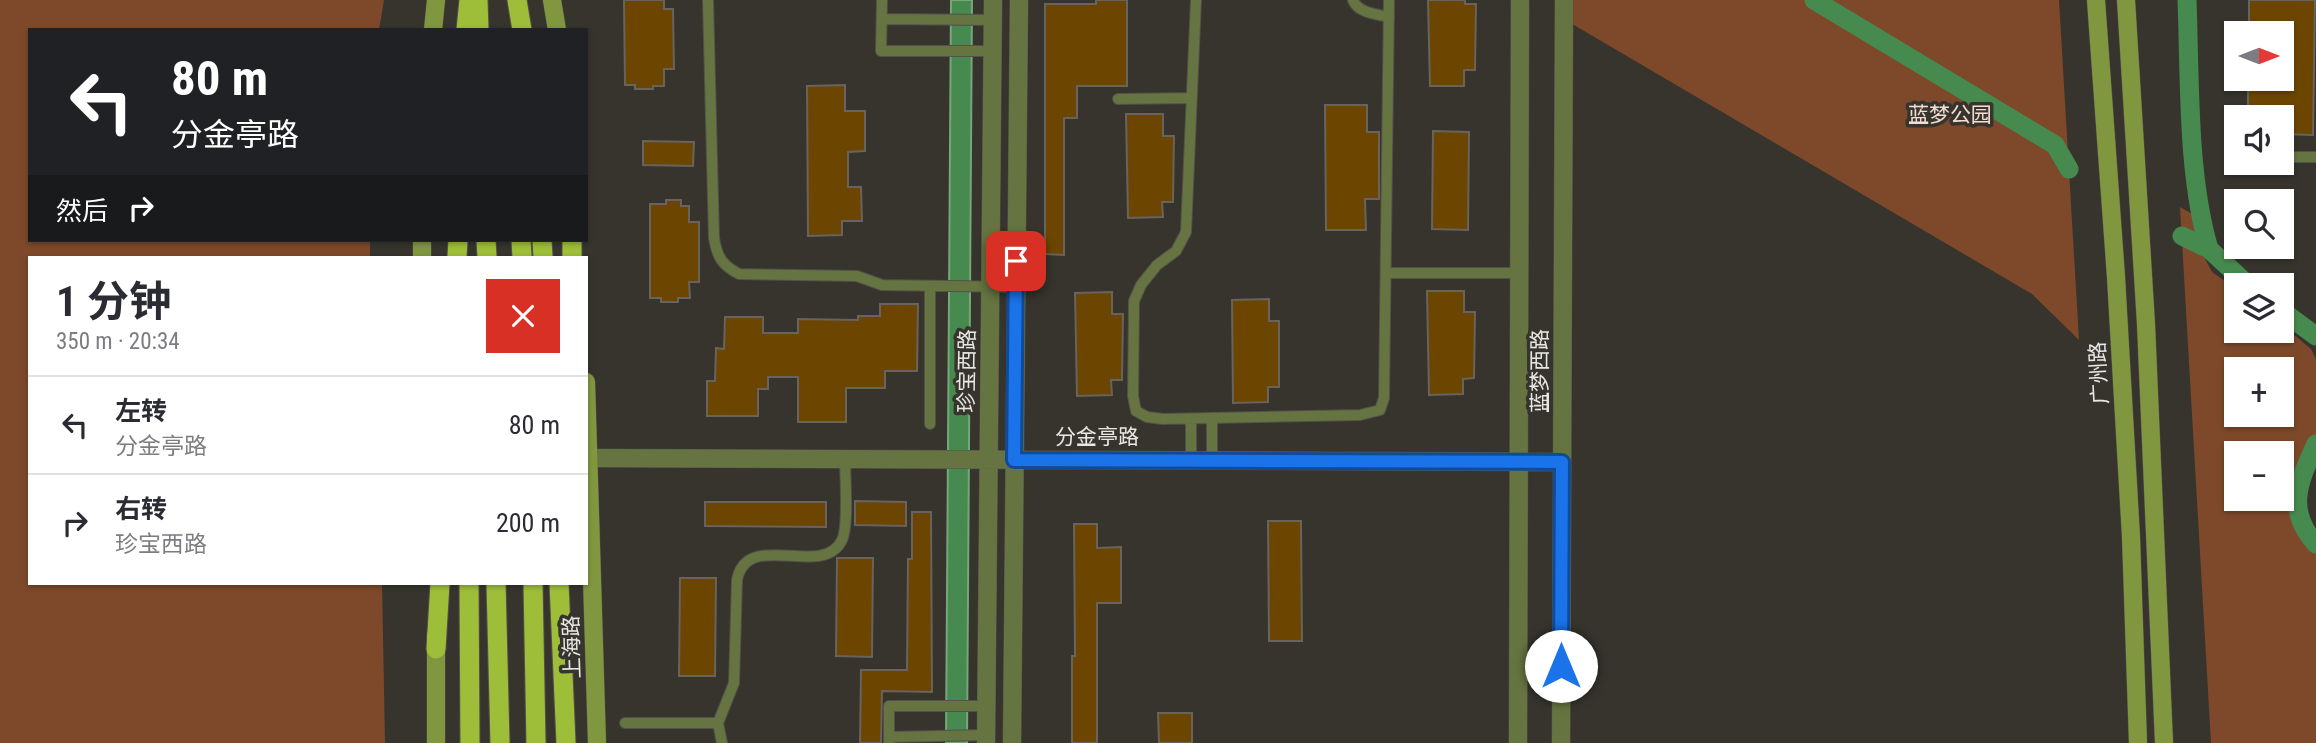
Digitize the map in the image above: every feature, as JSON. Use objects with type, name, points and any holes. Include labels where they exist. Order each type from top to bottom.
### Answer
[{"type":"highway","points":[[466,28],[469,0]]},
{"type":"highway","points":[[478,0],[480,28]]},
{"type":"highway","points":[[512,0],[513,28]]},
{"type":"highway","points":[[517,0],[522,28]]},
{"type":"highway","points":[[436,649],[440,585]]},
{"type":"highway","points":[[469,585],[470,743]]},
{"type":"highway","points":[[496,585],[500,743]]},
{"type":"highway","name":"上海路","points":[[533,585],[536,743]]},
{"type":"highway","points":[[559,585],[566,718]]},
{"type":"highway","points":[[566,743],[571,585]]},
{"type":"main road","points":[[433,28],[436,0]]},
{"type":"main road","points":[[552,0],[557,28]]},
{"type":"main road","name":"广州路","points":[[2096,0],[2131,537],[2138,743]]},
{"type":"main road","points":[[2126,0],[2146,324],[2164,743]]},
{"type":"main road","name":"上海路","points":[[588,432],[597,743]]},
{"type":"main road","points":[[434,585],[436,743]]},
{"type":"street","name":"珍宝西路","points":[[986,739],[993,0]]},
{"type":"street","points":[[1012,743],[1018,0]]},
{"type":"street","name":"蓝梦西路","points":[[1518,743],[1520,0]]},
{"type":"street","name":"蓝梦西路","points":[[1561,743],[1564,0]]},
{"type":"street","name":"分金亭路","points":[[589,457],[1562,462]]},
{"type":"lane","points":[[708,0],[714,238],[717,254],[726,267],[739,274],[857,276],[882,285],[1016,287]]},
{"type":"lane","points":[[882,0],[881,51],[993,51]]},
{"type":"lane","points":[[1196,0],[1186,232],[1176,251],[1157,265],[1141,285],[1134,301],[1133,383],[1136,411],[1147,417],[1192,419],[1360,415],[1380,410],[1384,398],[1389,0]]},
{"type":"lane","points":[[1353,0],[1355,6],[1389,17]]},
{"type":"lane","points":[[881,19],[993,20]]},
{"type":"lane","points":[[1118,99],[1192,98]]},
{"type":"lane","points":[[2294,157],[2316,157]]},
{"type":"lane","points":[[1386,273],[1519,273]]},
{"type":"lane","points":[[930,286],[930,424]]},
{"type":"lane","points":[[1212,418],[1212,461]]},
{"type":"lane","points":[[1191,461],[1192,419]]},
{"type":"lane","points":[[722,743],[719,723],[734,683],[739,568],[748,559],[758,556],[831,553],[841,542],[845,531],[845,459]]},
{"type":"lane","points":[[986,706],[889,706],[889,740],[986,739]]},
{"type":"lane","points":[[625,723],[719,723]]},
{"type":"green space","points":[[0,0],[384,0],[379,28],[28,28],[28,242],[370,242],[370,256],[28,256],[28,585],[382,585],[385,743],[0,743]]},
{"type":"green space","name":"蓝梦公园","points":[[1562,0],[2059,0],[2079,340],[2032,294],[1562,18]]},
{"type":"green space","points":[[2180,207],[2194,215],[2200,249],[2212,272],[2224,280],[2224,343],[2294,343],[2294,335],[2311,349],[2316,359],[2316,436],[2305,472],[2303,497],[2308,517],[2316,532],[2316,743],[2211,743]]},
{"type":"shaded area","points":[[951,0],[972,0],[967,743],[946,743]]},
{"type":"building","points":[[624,0],[664,0],[664,9],[673,9],[674,69],[664,69],[664,86],[635,89],[635,85],[625,85]]},
{"type":"building","points":[[1096,0],[1127,0],[1127,86],[1077,86],[1077,118],[1064,118],[1064,255],[1045,254],[1045,4],[1096,4]]},
{"type":"building","points":[[1428,0],[1465,0],[1465,4],[1476,4],[1475,70],[1464,70],[1464,86],[1430,86]]},
{"type":"building","points":[[2249,0],[2315,0],[2313,135],[2294,134],[2294,105],[2248,105],[2248,91],[2294,91],[2294,21],[2249,21]]},
{"type":"building","points":[[845,85],[845,111],[865,111],[865,151],[848,152],[848,187],[861,187],[862,221],[842,221],[842,235],[808,236],[807,86]]},
{"type":"building","points":[[1325,105],[1367,105],[1367,132],[1379,132],[1379,199],[1365,199],[1366,230],[1326,230]]},
{"type":"building","points":[[1126,114],[1163,114],[1163,136],[1174,136],[1173,202],[1162,202],[1163,217],[1128,218]]},
{"type":"building","points":[[1433,131],[1469,132],[1468,230],[1432,229]]},
{"type":"building","points":[[643,141],[694,142],[693,166],[643,165]]},
{"type":"building","points":[[666,200],[681,200],[681,206],[689,206],[689,222],[699,222],[699,282],[689,282],[690,298],[678,298],[678,302],[661,302],[661,298],[650,298],[650,204],[666,204]]},
{"type":"building","points":[[1427,291],[1464,291],[1464,312],[1475,312],[1474,378],[1463,379],[1463,394],[1429,395]]},
{"type":"building","points":[[1112,292],[1112,314],[1123,314],[1122,380],[1111,380],[1112,395],[1077,396],[1075,293]]},
{"type":"building","points":[[1269,299],[1269,321],[1279,321],[1279,387],[1268,387],[1268,402],[1233,403],[1232,300]]},
{"type":"building","points":[[880,304],[918,304],[917,371],[885,371],[885,388],[846,388],[846,422],[798,422],[798,377],[768,377],[768,389],[758,389],[758,416],[707,416],[707,381],[715,381],[716,348],[724,349],[725,317],[763,317],[763,333],[798,333],[798,319],[858,320],[858,316],[880,316]]},
{"type":"building","points":[[855,501],[906,502],[906,526],[855,525]]},
{"type":"building","points":[[705,502],[826,502],[826,527],[705,526]]},
{"type":"building","points":[[912,512],[931,512],[932,692],[882,691],[881,743],[860,743],[861,670],[907,670],[908,559],[912,559]]},
{"type":"building","points":[[1268,521],[1301,521],[1302,641],[1269,641]]},
{"type":"building","points":[[1074,524],[1097,524],[1097,548],[1121,547],[1121,603],[1097,603],[1097,743],[1072,743],[1072,656],[1075,656]]},
{"type":"building","points":[[837,558],[873,558],[872,657],[836,656]]},
{"type":"building","points":[[680,578],[716,578],[715,676],[679,676]]},
{"type":"building","points":[[1158,713],[1192,713],[1192,743],[1159,743]]},
{"type":"waterway","points":[[1814,0],[2055,145],[2069,169]]},
{"type":"waterway","points":[[2187,0],[2193,158],[2209,249]]},
{"type":"waterway","points":[[2182,236],[2209,249],[2235,273]]},
{"type":"waterway","points":[[2294,320],[2316,336]]},
{"type":"waterway","points":[[2316,444],[2304,470],[2298,495],[2301,519],[2316,544]]},
{"type":"route","points":[[1016,261],[1014,460],[1562,462],[1561,666]]}]
